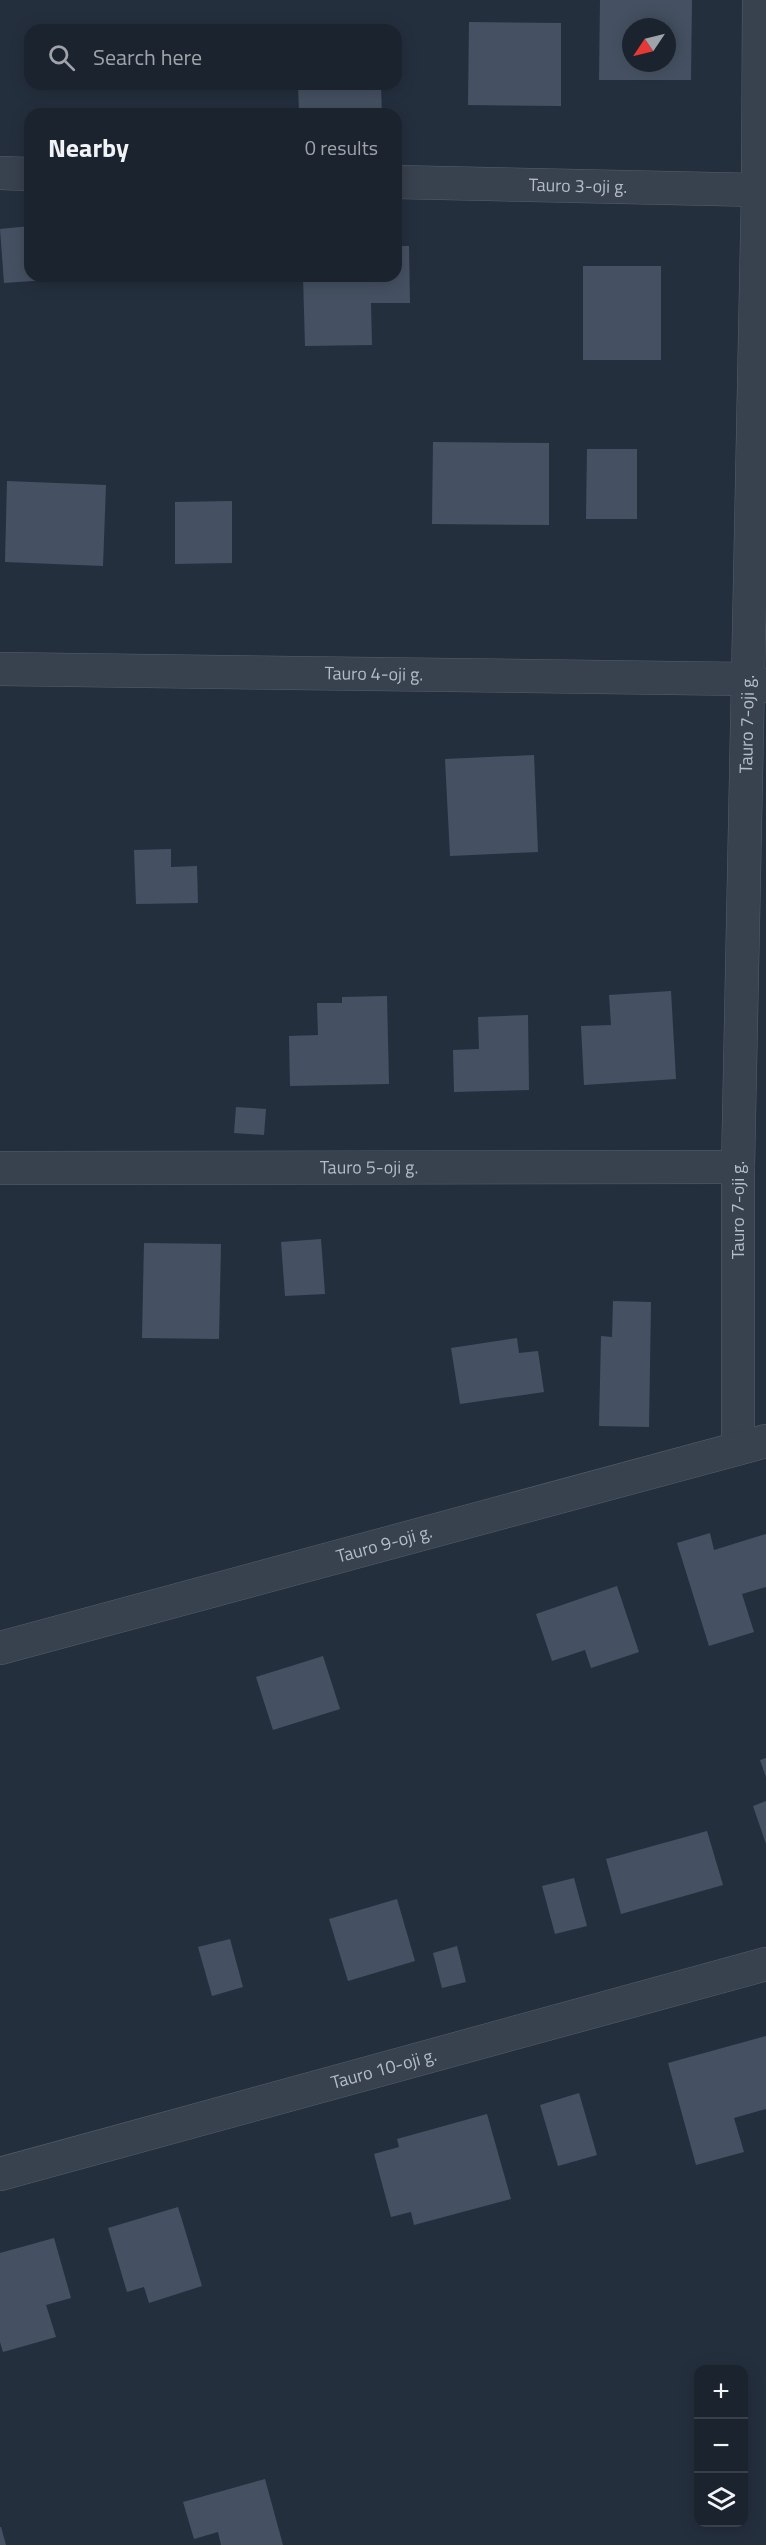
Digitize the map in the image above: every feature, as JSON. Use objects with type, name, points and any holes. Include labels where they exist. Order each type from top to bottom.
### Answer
[{"type":"street","name":"Tauro 7-oji g.","points":[[752,1444],[738,1167],[756,683],[759,0]]},
{"type":"street","points":[[0,173],[24,174]]},
{"type":"street","name":"Tauro 3-oji g.","points":[[402,182],[758,190]]},
{"type":"street","name":"Tauro 4-oji g.","points":[[0,669],[756,683]]},
{"type":"street","name":"Tauro 5-oji g.","points":[[0,1168],[738,1167]]},
{"type":"street","name":"Tauro 9-oji g.","points":[[0,1648],[752,1444]]},
{"type":"street","name":"Tauro 10-oji g.","points":[[0,2174],[766,1965]]},
{"type":"building","points":[[600,0],[692,0],[691,80],[599,80]]},
{"type":"building","points":[[469,22],[561,23],[561,106],[468,105]]},
{"type":"building","points":[[298,90],[381,90],[382,108],[299,108]]},
{"type":"building","points":[[24,227],[24,282],[4,283],[0,229]]},
{"type":"building","points":[[402,246],[409,246],[410,303],[371,303],[372,345],[305,346],[303,282],[402,282]]},
{"type":"building","points":[[583,266],[661,266],[661,360],[583,360]]},
{"type":"building","points":[[433,442],[549,443],[549,525],[432,524]]},
{"type":"building","points":[[587,449],[637,449],[637,519],[586,519]]},
{"type":"building","points":[[7,481],[106,485],[103,566],[5,562]]},
{"type":"building","points":[[232,501],[232,563],[175,564],[175,502]]},
{"type":"building","points":[[534,755],[538,852],[450,856],[445,759]]},
{"type":"building","points":[[171,849],[171,867],[197,866],[198,903],[136,904],[134,850]]},
{"type":"building","points":[[671,991],[676,1079],[584,1085],[581,1026],[611,1025],[609,995]]},
{"type":"building","points":[[387,996],[389,1084],[290,1086],[289,1036],[318,1035],[317,1003],[342,1003],[342,997]]},
{"type":"building","points":[[528,1015],[529,1090],[454,1092],[453,1050],[479,1049],[478,1017]]},
{"type":"building","points":[[236,1107],[266,1109],[264,1135],[234,1133]]},
{"type":"building","points":[[321,1239],[325,1294],[285,1296],[281,1242]]},
{"type":"building","points":[[144,1243],[221,1244],[219,1339],[142,1338]]},
{"type":"building","points":[[613,1301],[651,1302],[649,1427],[599,1426],[601,1336],[612,1337]]},
{"type":"building","points":[[517,1338],[519,1353],[538,1351],[544,1392],[460,1404],[451,1348]]},
{"type":"building","points":[[710,1533],[714,1550],[766,1534],[766,1587],[742,1594],[754,1632],[709,1646],[677,1543]]},
{"type":"building","points":[[617,1586],[639,1652],[591,1668],[585,1650],[552,1661],[536,1614]]},
{"type":"building","points":[[323,1656],[340,1709],[273,1730],[256,1677]]},
{"type":"building","points":[[766,1758],[766,1777],[760,1760]]},
{"type":"building","points":[[766,1801],[766,1844],[753,1806]]},
{"type":"building","points":[[707,1831],[723,1885],[621,1914],[606,1859]]},
{"type":"building","points":[[574,1878],[587,1926],[555,1934],[542,1886]]},
{"type":"building","points":[[397,1899],[415,1961],[348,1981],[329,1919]]},
{"type":"building","points":[[230,1939],[243,1987],[212,1996],[198,1947]]},
{"type":"building","points":[[457,1946],[466,1982],[442,1988],[433,1953]]},
{"type":"building","points":[[766,2036],[766,2109],[734,2118],[744,2152],[696,2165],[668,2063]]},
{"type":"building","points":[[579,2093],[597,2155],[558,2166],[540,2105]]},
{"type":"building","points":[[487,2114],[511,2199],[414,2225],[411,2212],[391,2217],[374,2154],[399,2147],[397,2139]]},
{"type":"building","points":[[178,2207],[202,2286],[149,2303],[144,2287],[127,2292],[108,2228]]},
{"type":"building","points":[[54,2238],[71,2298],[46,2305],[56,2337],[3,2352],[0,2342],[0,2253]]},
{"type":"building","points":[[265,2479],[283,2545],[221,2545],[218,2532],[194,2539],[183,2502]]},
{"type":"building","points":[[1,2527],[6,2545],[0,2545]]}]
